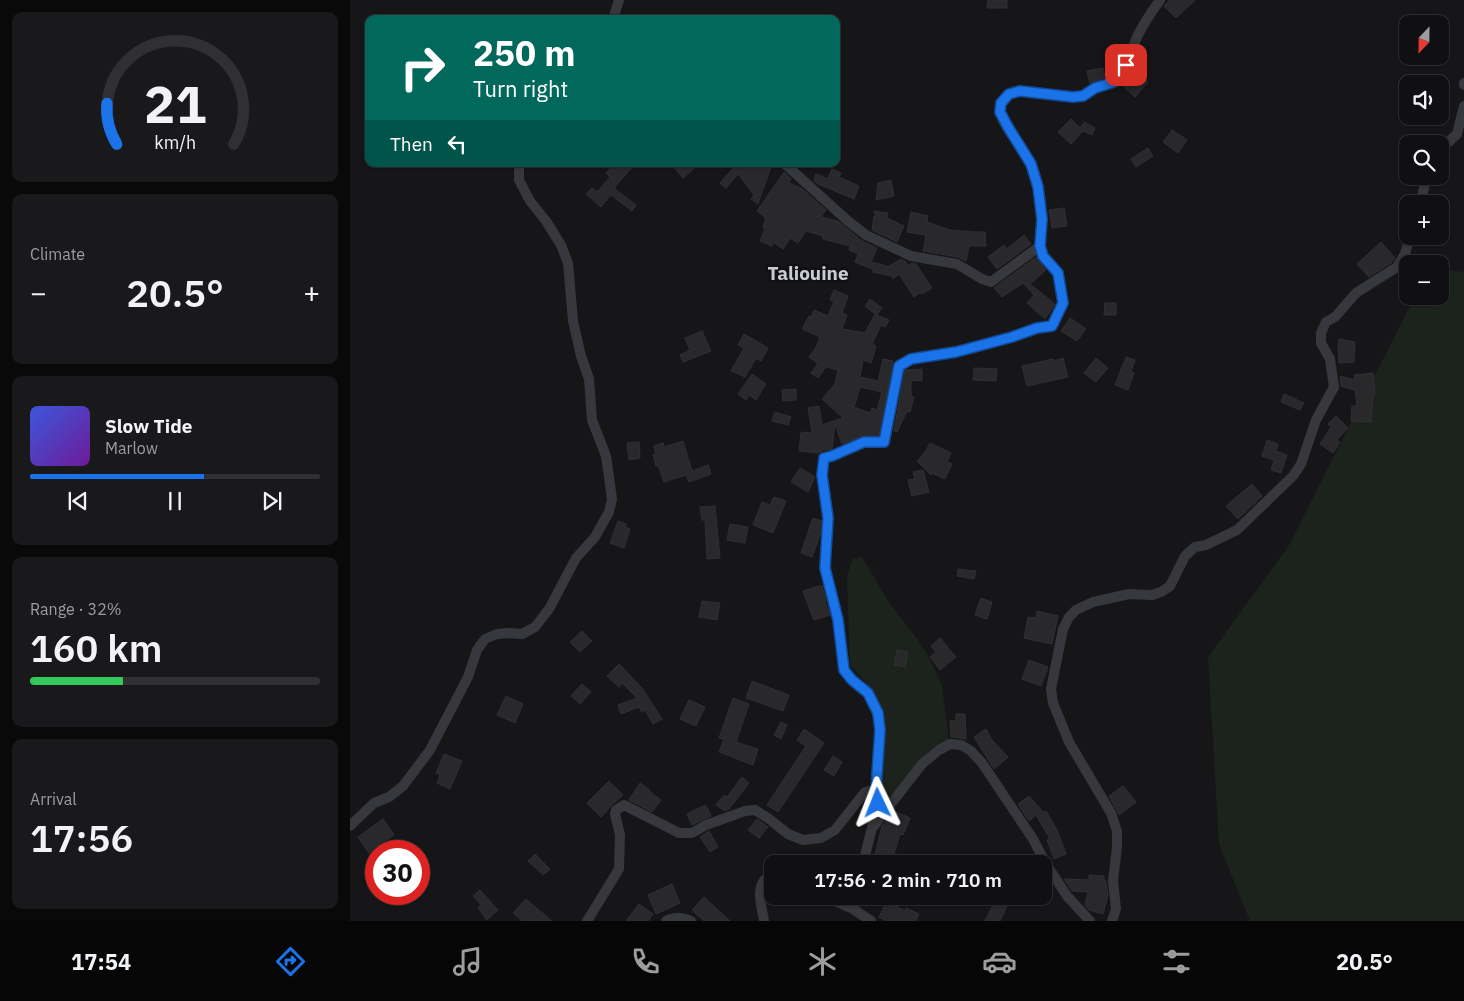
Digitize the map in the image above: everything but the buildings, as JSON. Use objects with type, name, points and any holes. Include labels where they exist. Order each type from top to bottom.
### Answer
[{"type":"street","points":[[614,15],[618,0]]},
{"type":"street","points":[[865,855],[878,803],[876,789],[880,730],[878,713],[868,693],[852,680],[844,670],[838,620],[825,568],[828,518],[822,475],[824,458],[864,442],[884,442],[899,366],[911,359],[956,352],[1012,337],[1037,328],[1052,326],[1063,303],[1058,273],[1043,256],[1040,246],[1042,219],[1038,187],[1031,164],[1000,112],[1001,103],[1009,94],[1020,91],[1073,97],[1083,96],[1095,88],[1114,82],[1122,76],[1137,36],[1160,0]]},
{"type":"street","points":[[1449,142],[1457,134],[1464,106]]},
{"type":"street","points":[[350,826],[374,804],[403,786],[430,750],[468,677],[477,650],[485,640],[497,634],[522,634],[535,627],[549,609],[576,558],[595,537],[608,512],[612,499],[606,456],[592,420],[589,379],[581,356],[573,321],[568,263],[561,245],[546,221],[530,201],[519,180],[519,167]]},
{"type":"street","points":[[788,167],[848,221],[866,234],[910,256],[957,264],[986,281],[991,282],[1040,246]]},
{"type":"street","points":[[1112,921],[1116,908],[1113,880],[1118,847],[1117,831],[1111,813],[1069,742],[1053,703],[1051,689],[1063,629],[1068,617],[1076,610],[1093,602],[1129,594],[1152,595],[1161,592],[1170,586],[1186,556],[1195,547],[1206,545],[1237,530],[1293,476],[1301,464],[1316,420],[1334,387],[1330,359],[1321,343],[1321,333],[1326,322],[1335,317],[1356,293],[1397,267],[1405,254],[1408,245]]},
{"type":"street","points":[[870,832],[922,764],[939,750],[950,744],[962,745],[982,762],[1067,896],[1090,921]]},
{"type":"street","points":[[587,921],[619,869],[620,835],[615,814],[616,810],[624,805],[679,833],[692,833],[706,825],[745,811],[755,810],[788,834],[803,840],[821,838],[835,830],[865,792],[876,789]]},
{"type":"street","points":[[764,880],[761,883],[760,894],[764,921]]},
{"type":"street","points":[[844,905],[871,921]]},
{"type":"street","points":[[853,909],[854,905]]},
{"type":"street","points":[[666,921],[671,918],[685,918],[691,921]]},
{"type":"shaded area","points":[[1449,270],[1464,272],[1464,921],[1250,921],[1219,844],[1208,657],[1288,547],[1410,305],[1449,305]]},
{"type":"shaded area","points":[[862,557],[888,601],[930,659],[942,686],[949,741],[924,755],[888,801],[881,798],[879,789],[883,712],[868,685],[850,665],[847,576],[853,558]]},
{"type":"district","name":"Taliouine","points":[[808,273]]},
{"type":"route","points":[[878,803],[876,789],[880,730],[878,713],[868,693],[852,680],[844,670],[838,620],[825,568],[828,518],[822,475],[824,458],[864,442],[884,442],[899,366],[911,359],[956,352],[1012,337],[1037,328],[1052,326],[1063,303],[1058,273],[1043,256],[1040,246],[1042,219],[1038,187],[1031,164],[1000,112],[1001,103],[1009,94],[1020,91],[1073,97],[1083,96],[1095,88],[1114,82],[1122,76],[1126,65]]}]
